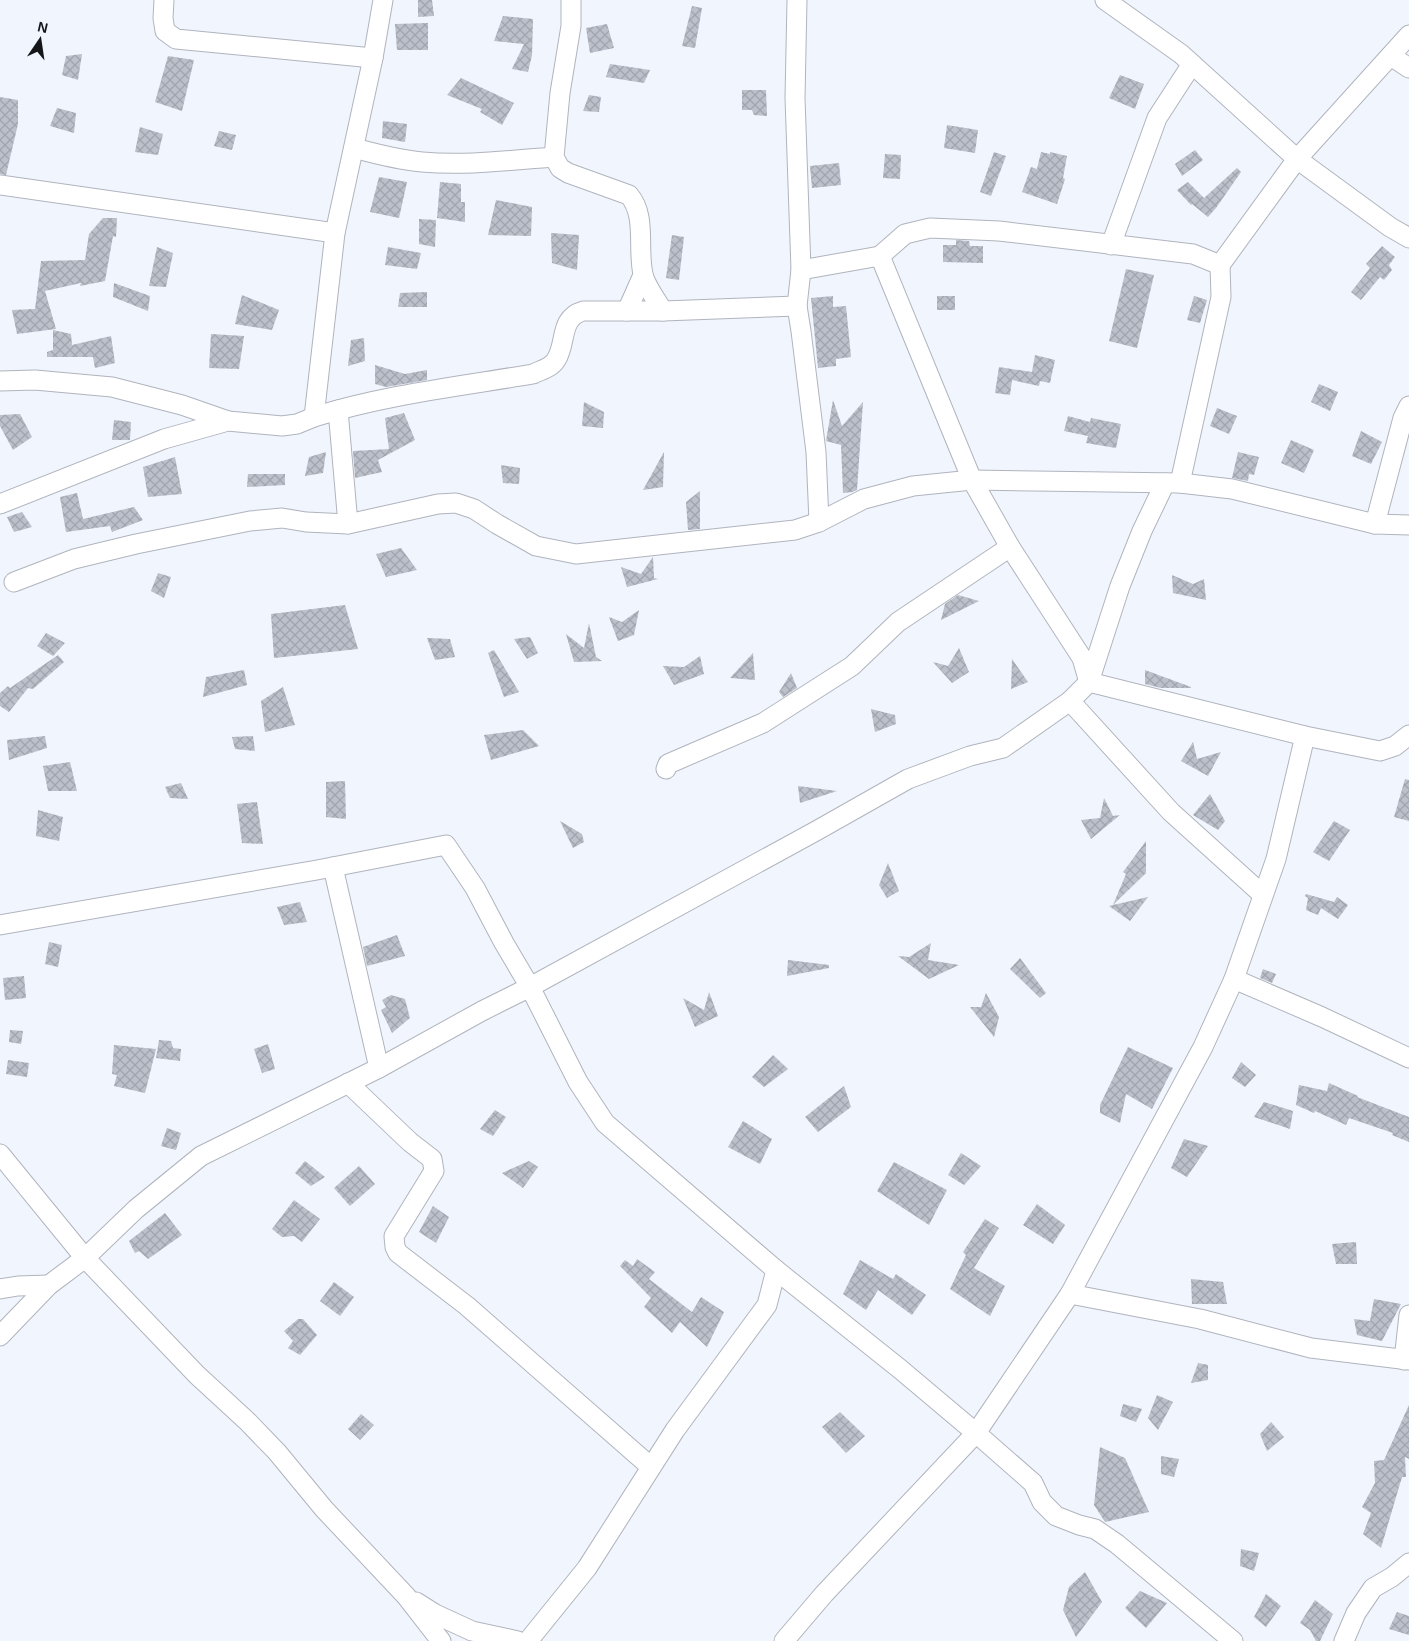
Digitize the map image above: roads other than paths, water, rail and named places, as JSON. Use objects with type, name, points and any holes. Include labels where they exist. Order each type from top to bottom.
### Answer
[{"type":"street","points":[[164,0],[163,18],[165,31],[176,39],[373,58]]},
{"type":"street","points":[[314,417],[335,233],[373,58],[383,0]]},
{"type":"street","points":[[571,0],[571,26],[560,93],[554,157],[560,168],[568,173],[629,195],[635,202],[638,212],[643,275],[663,311]]},
{"type":"street","points":[[797,0],[795,98],[802,270],[797,306],[816,452],[819,522]]},
{"type":"street","points":[[1105,0],[1181,54],[1297,159],[1390,227],[1409,238]]},
{"type":"street","points":[[0,1336],[49,1285],[86,1258],[136,1209],[202,1156],[378,1068],[482,1010],[530,987],[816,832],[908,779],[955,761],[1003,748],[1070,701],[1089,682],[1120,586],[1142,531],[1172,483],[1221,297],[1220,265],[1297,159],[1409,35]]},
{"type":"street","points":[[1391,56],[1409,68]]},
{"type":"street","points":[[1111,244],[1157,118],[1192,64]]},
{"type":"street","points":[[354,148],[385,156],[423,162],[465,163],[554,157]]},
{"type":"street","points":[[0,185],[335,233]]},
{"type":"street","points":[[802,270],[880,256],[905,234],[930,228],[999,231],[1193,254],[1220,265]]},
{"type":"street","points":[[880,256],[972,480],[1010,547],[1082,658],[1089,682]]},
{"type":"street","points":[[628,311],[643,275]]},
{"type":"street","points":[[0,381],[35,380],[112,387],[228,421],[282,426],[297,424],[338,410],[533,374],[549,367],[556,360],[568,321],[574,313],[583,311],[663,311],[797,306]]},
{"type":"street","points":[[1375,524],[1403,418],[1409,406]]},
{"type":"street","points":[[338,410],[348,524]]},
{"type":"street","points":[[0,504],[164,440],[228,421]]},
{"type":"street","points":[[14,582],[74,559],[136,544],[250,521],[282,518],[306,522],[348,524],[438,504],[456,503],[474,509],[536,546],[576,554],[795,530],[819,522],[864,499],[913,486],[972,480],[1172,483],[1232,489],[1375,524],[1409,525]]},
{"type":"street","points":[[666,769],[668,764],[763,723],[852,666],[898,622],[1010,547]]},
{"type":"street","points":[[1089,682],[1305,736],[1380,750],[1394,746],[1409,735]]},
{"type":"street","points":[[1070,701],[1171,812],[1263,895]]},
{"type":"street","points":[[784,1641],[824,1594],[976,1434],[1070,1294],[1203,1047],[1234,980],[1276,859],[1305,736]]},
{"type":"street","points":[[0,925],[446,846],[475,888],[530,987],[578,1082],[605,1123],[776,1270],[900,1369],[1033,1483],[1042,1502],[1056,1516],[1078,1525],[1095,1529],[1117,1544],[1223,1638]]},
{"type":"street","points":[[333,867],[378,1068]]},
{"type":"street","points":[[1234,980],[1322,1016],[1409,1058]]},
{"type":"street","points":[[348,1083],[410,1142],[432,1159],[434,1164],[434,1170],[394,1236],[395,1247],[398,1253],[467,1306],[652,1467]]},
{"type":"street","points":[[0,1154],[86,1258],[197,1375],[247,1421],[277,1452],[324,1509],[406,1596],[441,1641]]},
{"type":"street","points":[[528,1641],[587,1568],[675,1430],[767,1305],[776,1270]]},
{"type":"street","points":[[0,1289],[18,1286],[49,1285]]},
{"type":"street","points":[[767,1305],[798,1287]]},
{"type":"street","points":[[1070,1294],[1200,1319],[1311,1348],[1406,1360],[1409,1315]]},
{"type":"street","points":[[1344,1641],[1356,1613],[1373,1588],[1392,1577],[1409,1563]]},
{"type":"street","points":[[406,1596],[435,1614],[472,1631],[518,1641]]}]
